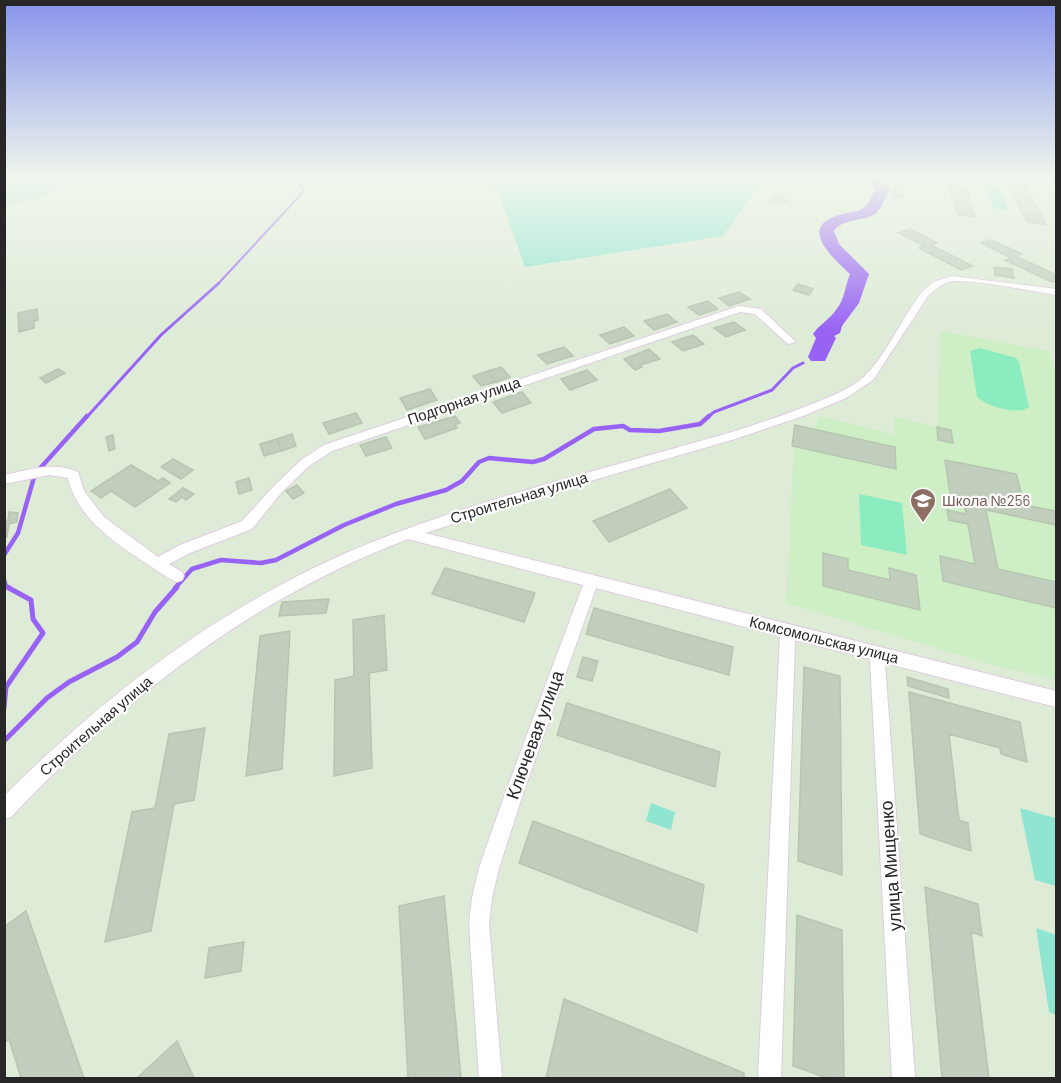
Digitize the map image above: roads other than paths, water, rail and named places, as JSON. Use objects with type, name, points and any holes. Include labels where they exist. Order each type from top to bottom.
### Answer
[{"type":"street","name":"Строительная улица","points":[[4,810],[74,742],[188,649],[284,589],[407,534],[561,484],[747,431],[836,398],[869,378],[886,357],[906,320],[938,282],[960,279],[1056,292]]},
{"type":"street","name":"Подгорная улица","points":[[158,563],[185,549],[247,525],[277,490],[305,463],[328,448],[358,437],[739,309],[758,311],[791,342]]},
{"type":"street","points":[[4,480],[57,469],[68,470],[74,475],[75,487],[91,511],[114,534],[177,576]]},
{"type":"street","points":[[407,534],[591,581]]},
{"type":"street","name":"Комсомольская улица","points":[[591,581],[788,633],[877,653],[1056,699]]},
{"type":"street","name":"Ключевая улица","points":[[491,1078],[479,924],[482,898],[489,868],[515,791],[591,581]]},
{"type":"street","points":[[770,1078],[788,633]]},
{"type":"street","name":"улица Мищенко","points":[[877,653],[904,1078]]},
{"type":"waterway","points":[[219,283],[268,230]]},
{"type":"waterway","points":[[818,357],[826,338],[823,334],[833,329],[832,325],[846,310],[853,296],[857,276],[860,274],[832,247],[828,239],[828,230]]},
{"type":"waterway","points":[[86,418],[161,335],[219,283]]},
{"type":"waterway","points":[[707,418],[714,412],[772,390],[793,368],[803,363]]},
{"type":"waterway","points":[[4,555],[18,533],[35,474],[87,416]]},
{"type":"waterway","points":[[175,588],[192,569],[221,560],[261,563],[276,560],[344,525],[396,504],[446,490],[462,481],[479,462],[489,458],[533,462],[544,459],[594,429],[623,426],[630,430],[659,431],[700,424],[709,416]]},
{"type":"waterway","points":[[4,580],[6,586],[10,588]]},
{"type":"waterway","points":[[4,708],[6,687],[43,633],[33,619],[31,600],[7,587]]},
{"type":"waterway","points":[[4,741],[47,698],[69,682],[117,657],[137,642],[155,612],[177,587]]},
{"type":"place","name":"Школа №256","points":[[923,524]]}]
